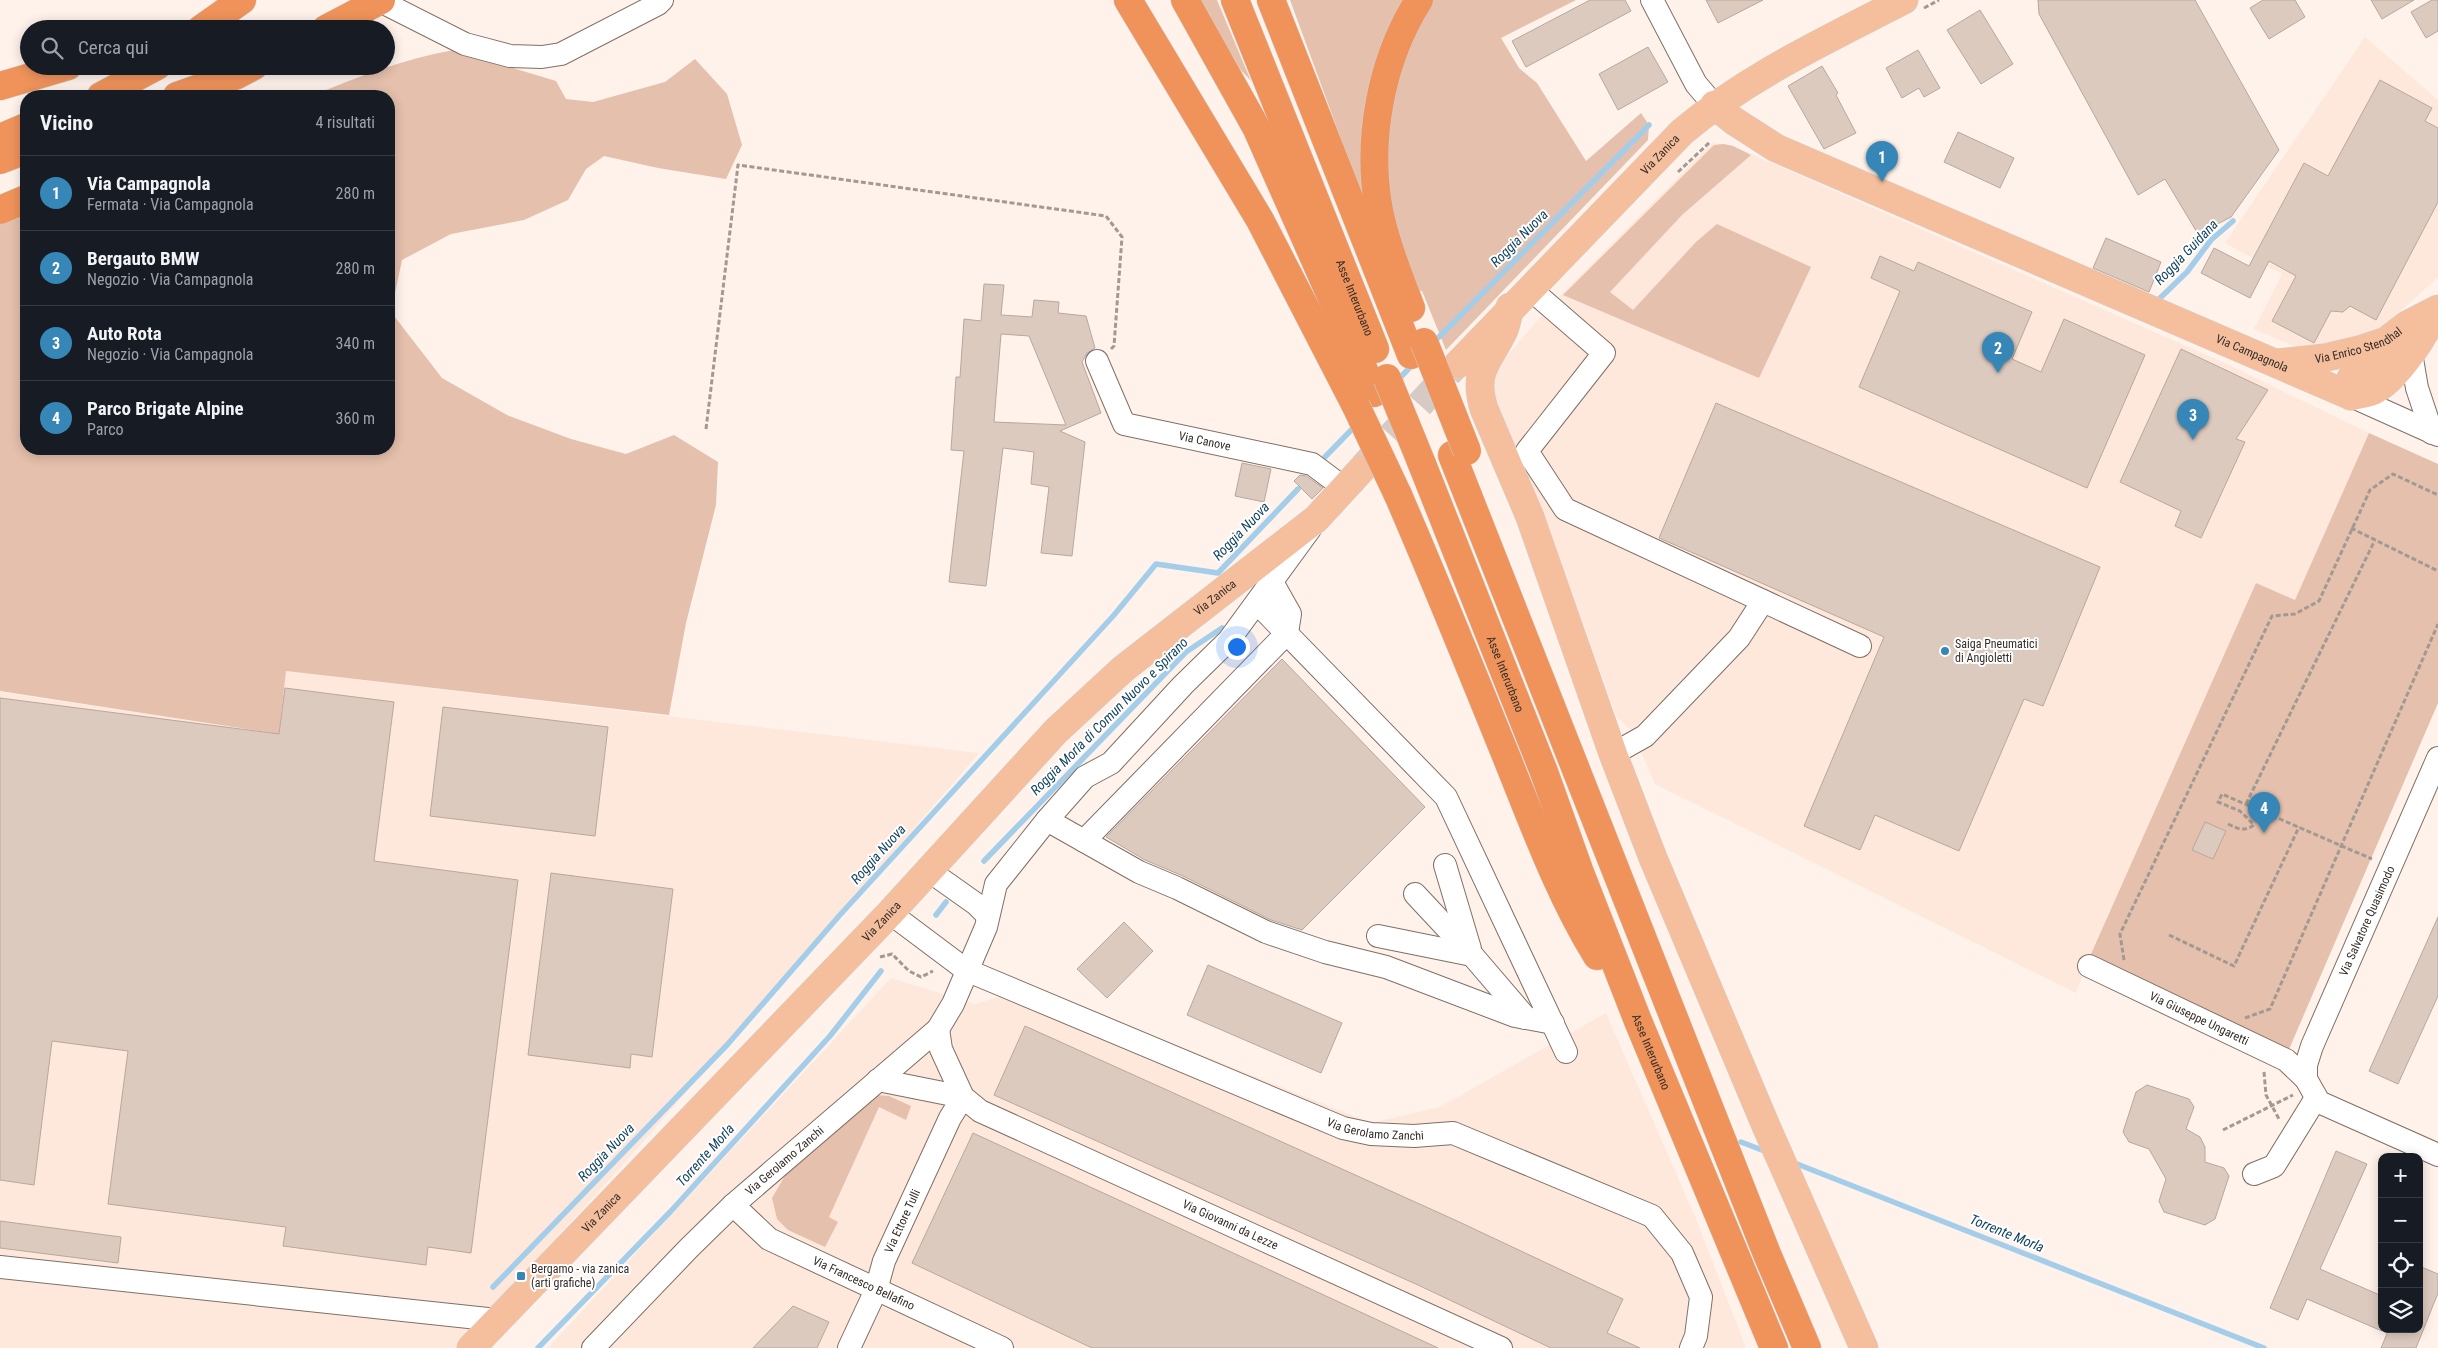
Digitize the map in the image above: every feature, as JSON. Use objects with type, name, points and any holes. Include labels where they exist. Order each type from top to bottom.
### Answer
[{"type":"highway","points":[[213,20],[242,0]]},
{"type":"highway","points":[[343,20],[381,0]]},
{"type":"highway","points":[[1128,0],[1260,220],[1372,392]]},
{"type":"highway","points":[[1171,0],[1288,196]]},
{"type":"highway","points":[[1185,0],[1257,129],[1288,196],[1409,479],[1442,598],[1547,859],[1586,938],[1638,1021]]},
{"type":"highway","points":[[1271,0],[1418,349],[1459,453],[1485,536],[1767,1254],[1807,1348]]},
{"type":"highway","points":[[1418,349],[1379,210],[1374,159],[1376,129],[1387,72],[1395,46],[1408,16],[1419,0]]},
{"type":"highway","name":"Asse Interurbano","points":[[1238,8],[1372,392]]},
{"type":"highway","points":[[0,86],[37,75]]},
{"type":"highway","points":[[112,90],[140,75]]},
{"type":"highway","points":[[193,90],[234,75]]},
{"type":"highway","points":[[220,90],[240,75]]},
{"type":"highway","points":[[0,138],[20,130]]},
{"type":"highway","points":[[0,160],[20,152]]},
{"type":"highway","points":[[0,210],[20,202]]},
{"type":"highway","name":"Asse Interurbano","points":[[1409,479],[1530,782],[1551,825],[1579,870],[1638,1021],[1774,1348]]},
{"type":"highway","points":[[1767,1254],[1819,1348]]},
{"type":"main road","name":"Via Zanica","points":[[1458,364],[1510,307],[1682,132],[1714,105],[1754,79],[1904,0]]},
{"type":"main road","name":"Via Campagnola","points":[[1714,105],[1734,121],[1776,148],[2350,396]]},
{"type":"main road","points":[[1510,307],[1504,329],[1481,370],[1480,395],[1530,517],[1612,754],[1653,858],[1766,1126],[1864,1348]]},
{"type":"main road","name":"Via Enrico Stendhal","points":[[2276,363],[2324,358],[2386,341],[2408,325],[2437,311]]},
{"type":"main road","name":"Via Enrico Stendhal","points":[[2350,396],[2364,394],[2380,386],[2411,353],[2425,334],[2437,311]]},
{"type":"main road","points":[[2350,396],[2351,378],[2386,341]]},
{"type":"main road","name":"Via Zanica","points":[[471,1348],[890,913],[1056,731],[1098,691],[1316,519],[1336,474]]},
{"type":"street","points":[[381,0],[465,44],[510,56],[542,57],[561,54],[658,4],[662,0]]},
{"type":"street","points":[[1652,0],[1696,84],[1714,105]]},
{"type":"street","points":[[1529,288],[1604,353],[1527,451],[1565,509],[1860,646]]},
{"type":"street","points":[[2411,353],[2417,388],[2435,434]]},
{"type":"street","name":"Via Canove","points":[[1097,361],[1124,424],[1336,474]]},
{"type":"street","name":"Via Campagnola","points":[[2350,396],[2435,434]]},
{"type":"street","name":"Via Zanica","points":[[987,915],[996,884],[1047,820],[1085,777],[1112,763],[1183,685],[1229,640],[1258,603],[1316,519]]},
{"type":"street","points":[[1084,841],[1287,633],[1290,614],[1272,582]]},
{"type":"street","points":[[1612,754],[1645,736],[1739,638],[1763,601]]},
{"type":"street","points":[[1258,603],[1446,797],[1566,1052]]},
{"type":"street","name":"Via Salvatore Quasimodo","points":[[2310,1088],[2306,1065],[2312,1046],[2438,758]]},
{"type":"street","points":[[1047,820],[1107,854],[1266,932],[1325,952],[1386,967],[1515,1016],[1553,1023]]},
{"type":"street","points":[[1445,865],[1472,955]]},
{"type":"street","points":[[928,870],[976,904],[987,915]]},
{"type":"street","points":[[1415,894],[1472,955],[1526,1018]]},
{"type":"street","name":"Via Gerolamo Zanchi","points":[[890,913],[966,970],[1343,1128],[1388,1135],[1414,1136],[1453,1133],[1652,1216],[1682,1253],[1701,1297],[1696,1336],[1691,1348]]},
{"type":"street","name":"Via Gerolamo Zanchi","points":[[593,1348],[734,1204],[938,1029],[953,1004],[966,970],[986,928],[987,915]]},
{"type":"street","points":[[1378,936],[1472,955]]},
{"type":"street","name":"Via Giuseppe Ungaretti","points":[[2089,966],[2286,1060],[2310,1088],[2319,1102],[2438,1155]]},
{"type":"street","name":"Via Giovanni da Lezze","points":[[938,1029],[941,1049],[963,1097],[980,1111],[1501,1348]]},
{"type":"street","name":"Via Giovanni da Lezze","points":[[878,1080],[963,1097]]},
{"type":"street","points":[[2254,1174],[2274,1166],[2294,1132],[2310,1088]]},
{"type":"street","name":"Via Ettore Tulli","points":[[849,1348],[876,1290],[884,1261],[950,1118],[963,1097]]},
{"type":"street","name":"Via Francesco Bellafino","points":[[734,1204],[769,1239],[1002,1348]]},
{"type":"street","points":[[0,1267],[497,1320]]},
{"type":"path","points":[[706,429],[738,166],[1106,216],[1122,237],[1114,346],[1097,361]]},
{"type":"path","points":[[2125,964],[2120,934],[2272,616],[2295,614],[2319,601],[2350,528],[2370,490],[2393,474],[2438,494]]},
{"type":"path","points":[[2350,528],[2438,571]]},
{"type":"path","points":[[2246,804],[2374,540]]},
{"type":"path","points":[[2243,1019],[2270,1009],[2438,624]]},
{"type":"path","points":[[2228,824],[2239,830],[2248,830],[2254,825],[2240,811],[2218,802],[2222,794],[2390,868]]},
{"type":"path","points":[[2170,935],[2234,966],[2299,827]]},
{"type":"path","points":[[892,954],[905,967]]},
{"type":"path","points":[[2270,1052],[2263,1077],[2266,1095],[2280,1120],[2294,1132]]},
{"type":"path","points":[[2223,1130],[2310,1088]]},
{"type":"shaded area","points":[[1200,0],[1217,0],[1251,81],[1240,69]]},
{"type":"shaded area","points":[[1290,0],[1409,0],[1366,207]]},
{"type":"shaded area","points":[[1432,0],[1576,0],[1501,38],[1519,68],[1537,83],[1586,161],[1641,113],[1649,125],[1648,140],[1446,350],[1422,291],[1414,291],[1391,216],[1385,137],[1405,50]]},
{"type":"shaded area","points":[[2365,37],[2438,100],[2438,277],[2381,329],[2346,341],[2303,350],[2254,329],[2282,274],[2225,243]]},
{"type":"shaded area","points":[[454,50],[556,81],[566,99],[593,102],[665,82],[695,59],[727,94],[742,145],[726,179],[658,168],[604,156],[586,169],[568,200],[524,220],[451,234],[402,260],[395,293],[395,90],[326,90],[363,75],[395,75],[395,65]]},
{"type":"shaded area","points":[[1712,143],[1733,146],[2227,364],[2369,433],[2295,600],[2256,583],[2087,963],[2076,993],[1655,784],[1632,731],[1616,716],[1544,513],[1483,384],[1550,306]]},
{"type":"shaded area","points":[[1724,144],[1733,146],[1751,155],[1682,215],[1610,292],[1633,310],[1696,242],[1717,224],[1811,267],[1759,378],[1563,295],[1714,145]]},
{"type":"shaded area","points":[[20,212],[20,455],[395,455],[395,317],[442,378],[507,415],[571,439],[626,454],[674,435],[718,462],[716,505],[686,623],[669,715],[286,671],[279,734],[0,691],[0,220]]},
{"type":"shaded area","points":[[2369,433],[2438,464],[2438,703],[2287,1054],[2087,963],[2256,583],[2295,600]]},
{"type":"shaded area","points":[[285,671],[979,753],[630,1157],[456,1348],[0,1348],[0,692],[279,734]]},
{"type":"shaded area","points":[[891,978],[975,1004],[1032,987],[1371,1123],[1440,1107],[1606,1013],[1696,1219],[1746,1348],[548,1348]]},
{"type":"shaded area","points":[[875,1095],[889,1096],[911,1106],[906,1120],[879,1107],[829,1217],[838,1222],[825,1247],[788,1230],[777,1219],[772,1198],[789,1169]]},
{"type":"building","points":[[1590,0],[1625,0],[1631,11],[1526,67],[1512,41]]},
{"type":"building","points":[[1706,0],[1763,0],[1718,23]]},
{"type":"building","points":[[2038,0],[2195,0],[2279,150],[2231,217],[2198,234],[2165,179],[2138,195],[2039,14]]},
{"type":"building","points":[[2263,0],[2295,0],[2305,17],[2269,39],[2250,8]]},
{"type":"building","points":[[2371,0],[2414,0],[2382,19]]},
{"type":"building","points":[[2432,0],[2438,0],[2438,31],[2426,38],[2411,12]]},
{"type":"building","points":[[1980,10],[2013,64],[1981,84],[1947,30]]},
{"type":"building","points":[[1648,47],[1668,82],[1618,110],[1599,74]]},
{"type":"building","points":[[1918,50],[1940,88],[1924,97],[1919,88],[1902,98],[1886,68]]},
{"type":"building","points":[[1822,66],[1838,93],[1836,95],[1856,133],[1824,149],[1788,86]]},
{"type":"building","points":[[2380,80],[2432,108],[2425,121],[2438,128],[2438,202],[2376,320],[2350,306],[2343,312],[2331,311],[2314,343],[2272,321],[2296,276],[2269,261],[2250,298],[2201,273],[2214,248],[2249,266],[2304,163],[2328,176]]},
{"type":"building","points":[[1958,132],[2014,158],[2000,188],[1944,162]]},
{"type":"building","points":[[2106,238],[2161,262],[2149,292],[2093,268]]},
{"type":"building","points":[[1880,256],[1914,271],[1918,262],[2032,312],[2012,359],[2041,372],[2064,319],[2145,355],[2087,488],[1859,387],[1900,291],[1871,278]]},
{"type":"building","points":[[984,284],[1004,285],[1001,315],[1032,317],[1034,300],[1059,302],[1058,313],[1086,316],[1095,348],[1087,353],[1082,362],[1101,413],[1060,431],[1085,442],[1072,556],[1041,553],[1049,487],[1031,484],[1034,452],[1003,448],[986,586],[949,582],[964,451],[951,450],[956,377],[960,377],[964,319],[981,321]],"holes":[[[1001,334],[1029,336],[1066,425],[994,422]]]},
{"type":"building","points":[[2181,349],[2268,390],[2236,439],[2245,442],[2201,538],[2175,526],[2181,511],[2120,482]]},
{"type":"building","points":[[1716,403],[2100,567],[2043,706],[2024,699],[1959,851],[1875,815],[1860,850],[1804,826],[1884,637],[1659,538]]},
{"type":"building","points":[[1242,463],[1271,469],[1264,502],[1235,496]]},
{"type":"building","points":[[1300,475],[1306,476],[1323,488],[1312,499],[1294,481]]},
{"type":"building","points":[[1282,659],[1425,807],[1302,930],[1271,920],[1183,876],[1145,860],[1106,837]]},
{"type":"building","points":[[285,688],[394,702],[374,861],[518,880],[471,1253],[428,1247],[426,1265],[283,1246],[286,1227],[108,1204],[128,1051],[52,1041],[34,1185],[0,1180],[0,698],[279,734]]},
{"type":"building","points":[[443,707],[608,727],[595,836],[430,816]]},
{"type":"building","points":[[2205,822],[2226,831],[2213,859],[2192,850]]},
{"type":"building","points":[[551,873],[673,889],[652,1057],[631,1054],[630,1068],[528,1055]]},
{"type":"building","points":[[2438,917],[2438,996],[2398,1084],[2369,1071]]},
{"type":"building","points":[[1124,922],[1153,951],[1107,998],[1077,969]]},
{"type":"building","points":[[1208,965],[1342,1023],[1321,1073],[1187,1015]]},
{"type":"building","points":[[1025,1026],[1455,1220],[1623,1299],[1607,1333],[1640,1348],[1551,1348],[1418,1285],[994,1095]]},
{"type":"building","points":[[2147,1085],[2189,1099],[2194,1107],[2186,1129],[2200,1137],[2205,1147],[2205,1162],[2224,1168],[2229,1176],[2215,1219],[2205,1225],[2164,1212],[2159,1201],[2166,1179],[2149,1149],[2129,1142],[2123,1132],[2136,1092]]},
{"type":"building","points":[[973,1133],[1438,1348],[1092,1348],[912,1263]]},
{"type":"building","points":[[2336,1151],[2367,1164],[2320,1269],[2378,1294],[2378,1329],[2307,1299],[2298,1320],[2270,1308]]},
{"type":"building","points":[[0,1221],[121,1237],[118,1263],[0,1248]]},
{"type":"building","points":[[2423,1268],[2438,1274],[2438,1293],[2423,1330]]},
{"type":"building","points":[[793,1306],[829,1322],[817,1348],[753,1348]]},
{"type":"building","points":[[2387,1333],[2422,1333],[2416,1348],[2381,1348]]},
{"type":"waterway","name":"Roggia Nuova","points":[[1432,344],[1649,125]]},
{"type":"waterway","name":"Roggia Guidana","points":[[2157,301],[2187,272],[2211,240],[2233,221]]},
{"type":"waterway","name":"Roggia Nuova","points":[[1396,382],[1414,363]]},
{"type":"waterway","name":"Roggia Nuova","points":[[1325,457],[1356,425]]},
{"type":"waterway","name":"Roggia Nuova","points":[[493,1287],[727,1045],[839,916],[1114,615],[1156,564],[1218,573],[1298,489]]},
{"type":"waterway","name":"Roggia Morla di Comun Nuovo e Spirano","points":[[984,861],[1186,652],[1222,628]]},
{"type":"waterway","name":"Torrente Morla","points":[[936,915],[946,902]]},
{"type":"waterway","name":"Torrente Morla","points":[[538,1348],[671,1211],[830,1036],[881,971]]},
{"type":"waterway","name":"Torrente Morla","points":[[1741,1142],[1767,1152]]},
{"type":"waterway","name":"Torrente Morla","points":[[1792,1162],[2264,1348]]},
{"type":"tunnel","points":[[1363,467],[1455,366]]},
{"type":"place","name":"Via Campagnola","points":[[1882,182]]},
{"type":"place","name":"Bergauto BMW","points":[[1998,373]]},
{"type":"place","name":"Auto Rota","points":[[2193,440]]},
{"type":"place","name":"Saiga Pneumatici di Angioletti","points":[[1945,651]]},
{"type":"place","name":"Parco Brigate Alpine","points":[[2264,833]]},
{"type":"place","name":"Bergamo - via zanica (arti grafiche)","points":[[521,1276]]}]
